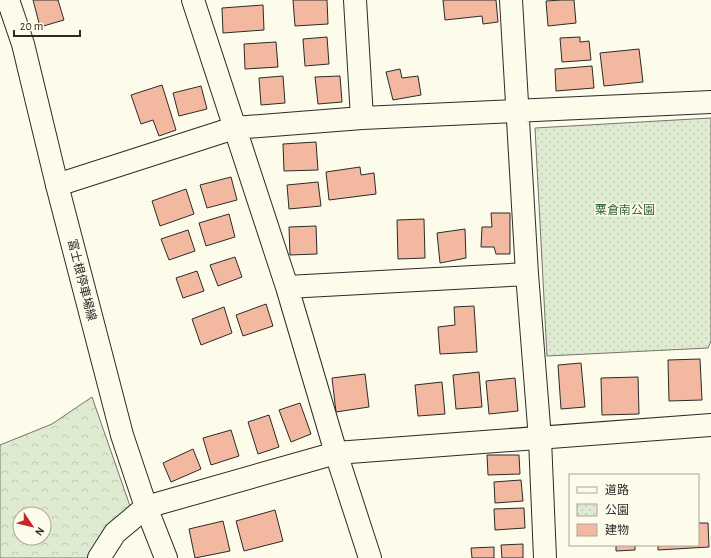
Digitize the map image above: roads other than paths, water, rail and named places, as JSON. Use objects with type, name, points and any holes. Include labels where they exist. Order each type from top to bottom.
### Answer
[{"type":"street","name":"富士根停車場線","points":[[8,0],[24,44],[57,185],[122,435],[146,507],[166,558]]},
{"type":"street","points":[[193,0],[287,287],[336,453],[370,558]]},
{"type":"street","points":[[355,0],[362,118]]},
{"type":"street","points":[[511,0],[527,274],[540,439],[545,558]]},
{"type":"street","points":[[57,185],[234,128],[362,118],[711,102]]},
{"type":"street","points":[[287,287],[527,274]]},
{"type":"street","points":[[99,558],[115,533],[146,507],[336,453],[540,439],[711,425]]},
{"type":"park label","name":"粟倉南公園","points":[[625,210]]}]
